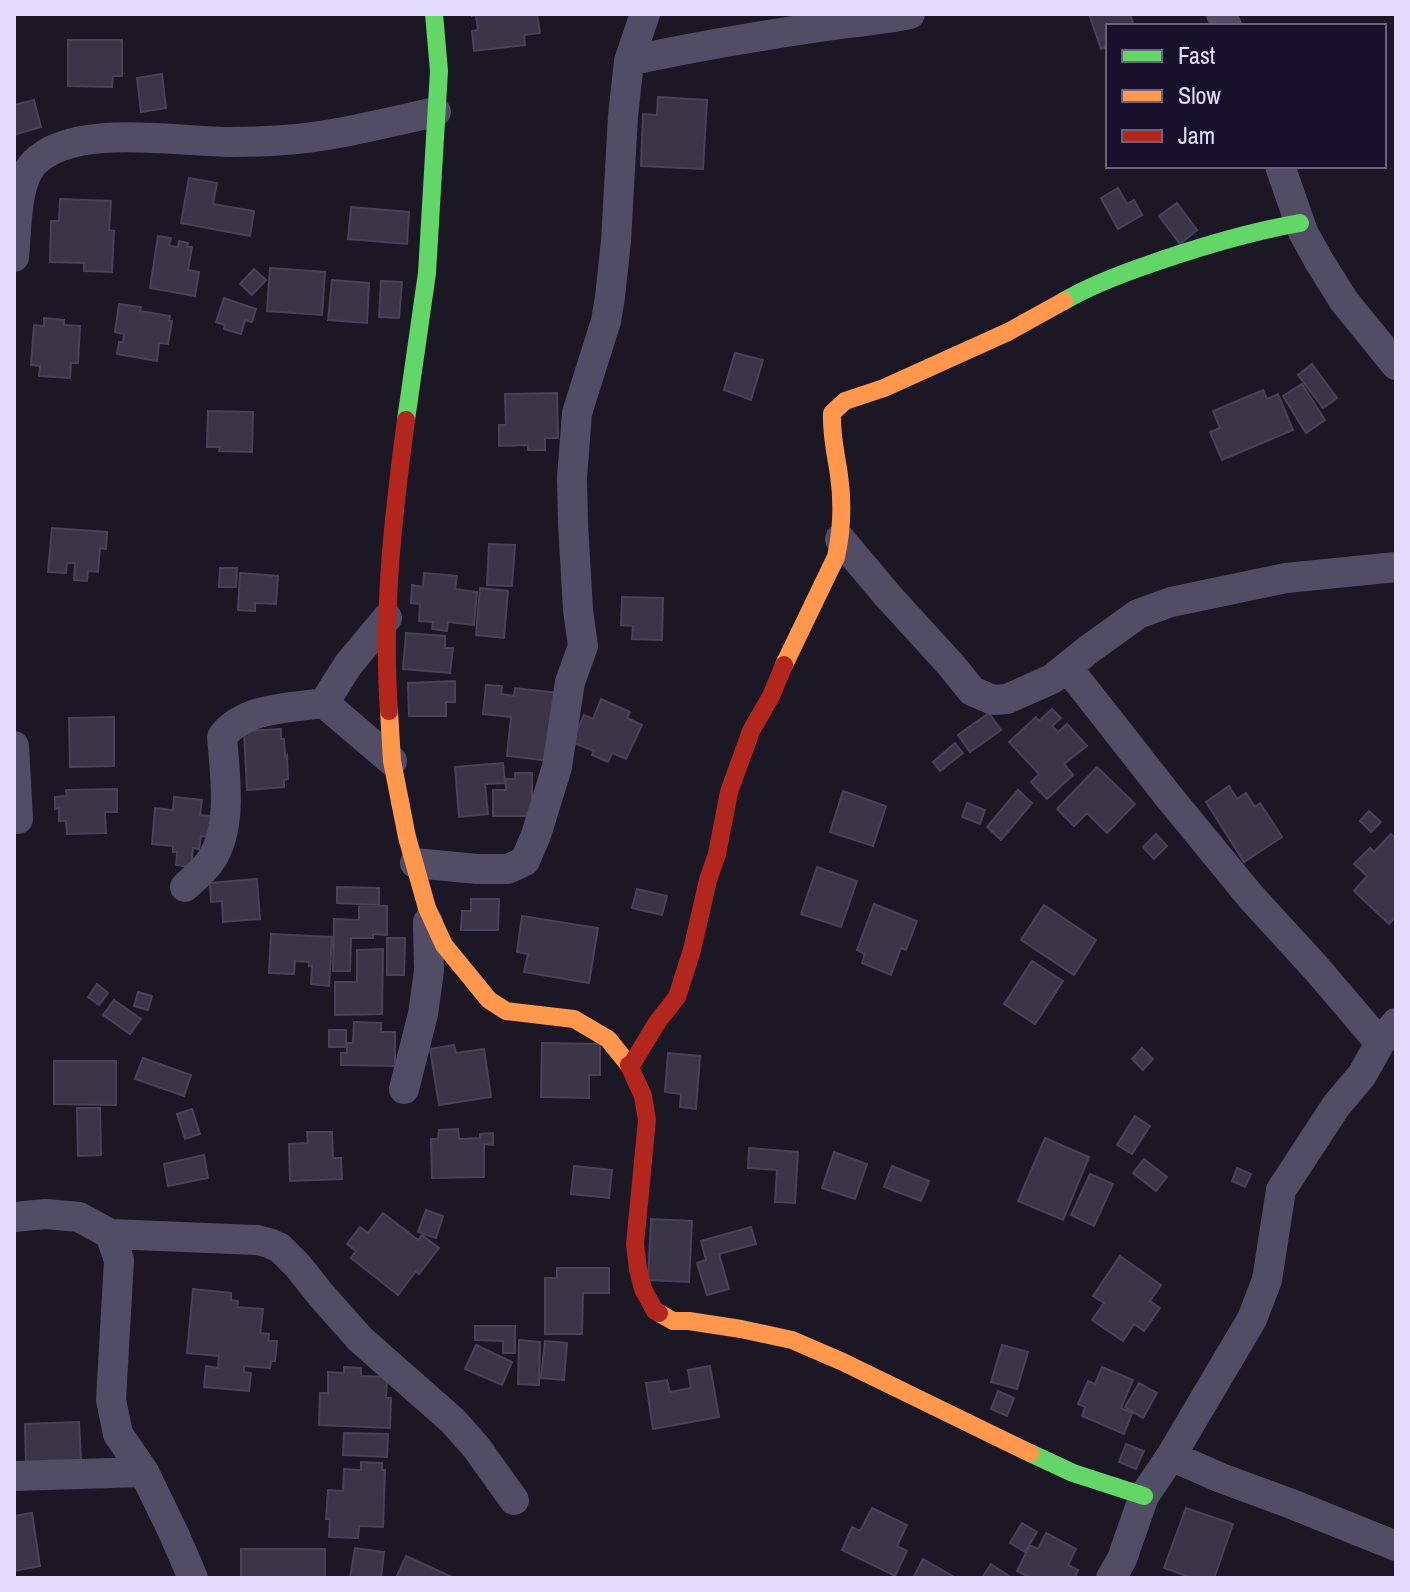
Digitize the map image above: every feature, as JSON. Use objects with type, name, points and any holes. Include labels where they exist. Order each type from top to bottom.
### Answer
[{"type":"street","points":[[434,14],[439,71],[427,273],[395,500],[388,582],[386,674],[392,761],[407,837],[427,908],[444,945],[489,1000],[506,1011],[574,1019],[608,1039],[630,1067],[643,1096],[647,1120],[635,1244],[643,1289],[655,1311],[673,1321],[741,1329],[792,1340],[1073,1473],[1144,1496]]},
{"type":"street","points":[[415,863],[508,869],[525,861],[557,767],[570,682],[583,646],[572,493],[577,413],[602,334],[610,297],[629,61],[645,14]]},
{"type":"street","points":[[629,61],[680,50],[910,14]]},
{"type":"street","points":[[14,257],[21,189],[32,165],[49,151],[78,142],[117,136],[231,142],[298,139],[436,112]]},
{"type":"street","points":[[1281,168],[1303,232],[1319,261],[1344,301],[1396,365]]},
{"type":"street","points":[[630,1067],[677,997],[717,854],[729,792],[751,731],[771,696],[792,645],[836,557],[841,501],[830,423],[832,413],[845,401],[884,388],[984,343],[1074,295],[1125,273],[1201,246],[1300,223]]},
{"type":"street","points":[[840,539],[972,691],[993,700],[1007,699],[1052,679],[1138,614],[1171,602],[1286,578],[1396,567]]},
{"type":"street","points":[[185,887],[211,862],[221,840],[226,786],[222,737],[228,729],[266,712],[324,703],[348,665],[387,618]]},
{"type":"street","points":[[1067,667],[1251,897],[1316,968],[1388,1033],[1281,1190],[1267,1280],[1252,1319],[1144,1496],[1122,1559],[1111,1578]]},
{"type":"street","points":[[324,703],[392,761]]},
{"type":"street","points":[[14,746],[18,819]]},
{"type":"street","points":[[404,1089],[423,1014],[429,971],[427,908]]},
{"type":"street","points":[[14,1217],[46,1214],[79,1217],[110,1234],[257,1240],[280,1248],[360,1339],[453,1421],[514,1500]]},
{"type":"street","points":[[110,1234],[119,1260],[111,1400],[118,1434],[144,1472],[193,1578]]},
{"type":"street","points":[[1171,1456],[1396,1546]]},
{"type":"street","points":[[14,1476],[144,1472]]},
{"type":"building","points":[[472,14],[537,14],[540,33],[524,35],[525,45],[474,51],[472,31],[478,30],[476,15]]},
{"type":"building","points":[[1089,14],[1130,14],[1133,24],[1106,24],[1106,47],[1101,49]]},
{"type":"building","points":[[68,40],[122,40],[122,76],[113,76],[112,87],[68,86]]},
{"type":"building","points":[[162,74],[166,108],[141,112],[137,78]]},
{"type":"building","points":[[658,97],[707,100],[703,169],[641,166],[643,114],[657,115]]},
{"type":"building","points":[[34,100],[41,127],[14,135],[14,105]]},
{"type":"building","points":[[189,178],[217,183],[213,204],[254,211],[250,236],[181,223]]},
{"type":"building","points":[[1118,188],[1127,204],[1134,200],[1142,215],[1118,229],[1101,198]]},
{"type":"building","points":[[60,199],[111,201],[109,230],[114,231],[112,272],[84,271],[84,263],[50,262],[51,221],[59,221]]},
{"type":"building","points":[[1177,203],[1197,230],[1180,244],[1159,216]]},
{"type":"building","points":[[351,207],[409,212],[407,244],[348,239]]},
{"type":"building","points":[[158,236],[171,238],[169,246],[178,247],[179,241],[192,247],[188,270],[199,272],[195,296],[150,288]]},
{"type":"building","points":[[270,268],[325,272],[322,315],[267,311]]},
{"type":"building","points":[[254,269],[266,280],[252,295],[240,284]]},
{"type":"building","points":[[332,280],[369,283],[367,323],[328,320]]},
{"type":"building","points":[[381,281],[402,282],[399,318],[379,317]]},
{"type":"building","points":[[224,298],[256,309],[252,322],[245,320],[241,334],[224,329],[225,325],[216,322]]},
{"type":"building","points":[[119,304],[170,316],[168,344],[159,343],[157,361],[117,354],[124,334],[115,332]]},
{"type":"building","points":[[44,318],[64,320],[64,325],[80,326],[78,363],[71,363],[70,378],[39,376],[40,366],[31,365],[34,325],[44,326]]},
{"type":"building","points":[[735,353],[763,360],[751,400],[724,390]]},
{"type":"building","points":[[1312,364],[1337,398],[1323,408],[1298,375]]},
{"type":"building","points":[[1302,384],[1325,420],[1306,433],[1283,396]]},
{"type":"building","points":[[1263,390],[1267,399],[1278,394],[1293,430],[1222,460],[1210,432],[1220,428],[1213,411]]},
{"type":"building","points":[[557,393],[558,438],[545,438],[545,450],[528,450],[528,445],[499,446],[499,425],[506,425],[505,394]]},
{"type":"building","points":[[208,411],[253,412],[252,452],[219,451],[220,447],[207,447]]},
{"type":"building","points":[[52,528],[107,532],[106,549],[100,548],[98,572],[88,571],[87,581],[74,580],[75,563],[67,563],[66,573],[48,572]]},
{"type":"building","points":[[489,544],[515,545],[512,586],[487,585]]},
{"type":"building","points":[[220,568],[237,568],[236,587],[219,587]]},
{"type":"building","points":[[240,573],[278,576],[276,604],[255,603],[255,611],[238,610]]},
{"type":"building","points":[[424,573],[457,576],[455,589],[477,592],[474,625],[448,622],[447,631],[432,629],[433,622],[419,621],[420,604],[411,603],[412,585],[423,587]]},
{"type":"building","points":[[480,588],[508,591],[504,638],[476,635]]},
{"type":"building","points":[[622,597],[663,598],[662,640],[632,639],[633,626],[621,625]]},
{"type":"building","points":[[406,633],[445,636],[445,648],[453,648],[450,673],[403,669]]},
{"type":"building","points":[[455,681],[455,702],[446,702],[446,716],[409,716],[408,683]]},
{"type":"building","points":[[486,685],[502,686],[501,694],[514,696],[515,688],[558,693],[550,761],[507,756],[511,717],[483,714]]},
{"type":"building","points":[[601,699],[630,712],[627,718],[642,725],[626,759],[612,753],[608,762],[592,755],[594,751],[572,742],[584,715],[593,719]]},
{"type":"building","points":[[1052,709],[1061,718],[1052,726],[1058,732],[1067,724],[1087,746],[1064,764],[1073,775],[1047,799],[1031,782],[1039,774],[1009,742],[1036,717],[1039,721]]},
{"type":"building","points":[[989,713],[1001,730],[970,752],[958,735]]},
{"type":"building","points":[[114,717],[114,766],[70,767],[69,718]]},
{"type":"building","points":[[281,729],[287,755],[288,779],[284,780],[284,787],[247,790],[244,731]]},
{"type":"building","points":[[955,743],[963,753],[940,771],[933,762]]},
{"type":"building","points":[[503,763],[505,783],[485,784],[488,814],[459,817],[455,767]]},
{"type":"building","points":[[1097,767],[1135,804],[1107,833],[1087,813],[1074,826],[1057,809]]},
{"type":"building","points":[[515,773],[532,773],[532,816],[493,816],[493,790],[506,790],[506,779],[515,779]]},
{"type":"building","points":[[1229,786],[1237,799],[1246,793],[1255,807],[1260,803],[1282,837],[1244,862],[1206,802]]},
{"type":"building","points":[[117,789],[117,812],[105,812],[106,833],[67,834],[66,821],[59,821],[59,808],[55,809],[55,797],[67,796],[66,790]]},
{"type":"building","points":[[1018,790],[1032,803],[1001,840],[987,827]]},
{"type":"building","points":[[843,791],[886,806],[873,846],[830,832]]},
{"type":"building","points":[[174,797],[202,800],[200,815],[211,816],[209,837],[201,836],[199,849],[193,848],[191,867],[176,865],[177,852],[173,852],[173,846],[152,844],[155,808],[173,810]]},
{"type":"building","points":[[967,803],[985,810],[980,824],[962,817]]},
{"type":"building","points":[[1369,811],[1381,822],[1371,832],[1360,821]]},
{"type":"building","points":[[1156,834],[1167,846],[1154,859],[1143,847]]},
{"type":"building","points":[[1391,834],[1396,839],[1396,916],[1389,924],[1354,891],[1367,876],[1354,864],[1370,848],[1374,852]]},
{"type":"building","points":[[817,867],[857,881],[841,927],[801,914]]},
{"type":"building","points":[[257,879],[260,919],[223,922],[222,901],[211,902],[210,883]]},
{"type":"building","points":[[337,887],[379,888],[379,905],[337,903]]},
{"type":"building","points":[[637,889],[667,896],[662,915],[632,908]]},
{"type":"building","points":[[471,899],[499,899],[498,930],[461,930],[462,911],[471,911]]},
{"type":"building","points":[[874,904],[917,921],[906,950],[901,948],[891,975],[862,963],[865,954],[857,950]]},
{"type":"building","points":[[359,905],[387,906],[387,935],[351,938],[350,971],[333,971],[334,919],[359,920]]},
{"type":"building","points":[[1044,905],[1096,940],[1074,975],[1021,940]]},
{"type":"building","points":[[522,916],[598,928],[589,983],[524,972],[528,954],[517,952]]},
{"type":"building","points":[[271,934],[332,937],[329,986],[311,984],[312,966],[309,962],[295,961],[294,974],[269,973]]},
{"type":"building","points":[[387,938],[405,938],[404,975],[387,975]]},
{"type":"building","points":[[383,949],[382,1014],[335,1015],[335,982],[357,982],[357,950]]},
{"type":"building","points":[[1032,961],[1063,981],[1035,1024],[1004,1004]]},
{"type":"building","points":[[97,984],[108,993],[99,1005],[88,997]]},
{"type":"building","points":[[138,992],[152,996],[148,1010],[134,1006]]},
{"type":"building","points":[[114,1000],[141,1019],[130,1034],[103,1015]]},
{"type":"building","points":[[354,1022],[381,1023],[381,1032],[395,1032],[395,1066],[341,1065],[341,1053],[347,1053],[347,1043],[353,1043]]},
{"type":"building","points":[[329,1030],[346,1030],[346,1047],[329,1047]]},
{"type":"building","points":[[542,1043],[600,1044],[600,1075],[589,1075],[589,1098],[541,1097]]},
{"type":"building","points":[[454,1045],[456,1053],[484,1049],[491,1097],[439,1105],[430,1049]]},
{"type":"building","points":[[1142,1048],[1153,1059],[1143,1070],[1132,1059]]},
{"type":"building","points":[[668,1053],[700,1056],[696,1109],[680,1107],[681,1094],[665,1092]]},
{"type":"building","points":[[143,1058],[191,1075],[184,1096],[135,1079]]},
{"type":"building","points":[[54,1061],[116,1061],[116,1105],[54,1104]]},
{"type":"building","points":[[77,1108],[100,1108],[101,1155],[78,1156]]},
{"type":"building","points":[[192,1109],[200,1134],[185,1139],[177,1114]]},
{"type":"building","points":[[1135,1116],[1150,1126],[1132,1154],[1117,1145]]},
{"type":"building","points":[[458,1129],[459,1139],[480,1138],[480,1134],[493,1133],[493,1145],[484,1144],[484,1177],[432,1178],[431,1139],[438,1139],[439,1130]]},
{"type":"building","points":[[307,1132],[332,1132],[333,1158],[341,1158],[342,1179],[290,1181],[289,1144],[308,1143]]},
{"type":"building","points":[[1045,1138],[1089,1157],[1063,1220],[1018,1201]]},
{"type":"building","points":[[749,1148],[798,1152],[795,1203],[775,1202],[777,1170],[748,1168]]},
{"type":"building","points":[[834,1152],[867,1164],[855,1199],[822,1188]]},
{"type":"building","points":[[204,1155],[208,1178],[168,1186],[164,1164]]},
{"type":"building","points":[[1144,1159],[1167,1177],[1156,1191],[1133,1173]]},
{"type":"building","points":[[574,1166],[612,1170],[609,1198],[571,1194]]},
{"type":"building","points":[[892,1166],[929,1181],[921,1201],[884,1187]]},
{"type":"building","points":[[1237,1168],[1251,1174],[1245,1187],[1232,1181]]},
{"type":"building","points":[[1090,1174],[1113,1184],[1094,1226],[1071,1215]]},
{"type":"building","points":[[426,1210],[443,1216],[436,1238],[418,1232]]},
{"type":"building","points":[[383,1213],[418,1240],[422,1235],[439,1248],[398,1295],[351,1258],[356,1251],[347,1244],[360,1227],[368,1233]]},
{"type":"building","points":[[651,1219],[692,1221],[689,1282],[648,1280]]},
{"type":"building","points":[[751,1227],[756,1244],[719,1254],[729,1289],[707,1295],[697,1263],[706,1260],[701,1241]]},
{"type":"building","points":[[1120,1256],[1161,1285],[1150,1301],[1160,1308],[1144,1331],[1134,1324],[1123,1341],[1092,1320],[1104,1303],[1093,1296]]},
{"type":"building","points":[[557,1268],[609,1268],[609,1293],[583,1293],[582,1334],[545,1334],[545,1278],[557,1278]]},
{"type":"building","points":[[193,1289],[231,1293],[231,1300],[238,1301],[237,1307],[263,1309],[260,1333],[269,1334],[268,1341],[277,1341],[275,1361],[271,1361],[270,1368],[244,1366],[244,1372],[251,1373],[249,1391],[204,1387],[206,1366],[218,1368],[219,1356],[187,1353]]},
{"type":"building","points":[[475,1326],[515,1326],[515,1353],[503,1353],[503,1341],[475,1340]]},
{"type":"building","points":[[519,1340],[540,1342],[539,1385],[518,1384]]},
{"type":"building","points":[[545,1341],[567,1343],[564,1380],[541,1378]]},
{"type":"building","points":[[476,1345],[512,1362],[502,1385],[465,1369]]},
{"type":"building","points":[[1002,1345],[1028,1352],[1017,1389],[991,1382]]},
{"type":"building","points":[[710,1366],[719,1417],[653,1429],[646,1383],[667,1380],[670,1392],[691,1388],[688,1370]]},
{"type":"building","points":[[344,1367],[361,1368],[361,1376],[387,1377],[386,1398],[391,1398],[390,1428],[319,1425],[320,1393],[328,1393],[328,1372],[344,1373]]},
{"type":"building","points":[[1102,1367],[1133,1380],[1121,1408],[1132,1413],[1124,1434],[1082,1416],[1085,1407],[1078,1404],[1088,1381],[1095,1384]]},
{"type":"building","points":[[1139,1383],[1157,1393],[1143,1418],[1125,1407]]},
{"type":"building","points":[[998,1391],[1014,1398],[1007,1416],[991,1409]]},
{"type":"building","points":[[79,1422],[81,1460],[26,1467],[25,1424]]},
{"type":"building","points":[[344,1433],[388,1434],[387,1457],[343,1455]]},
{"type":"building","points":[[1126,1444],[1144,1451],[1136,1469],[1119,1462]]},
{"type":"building","points":[[361,1462],[382,1463],[382,1470],[385,1470],[383,1527],[359,1526],[358,1538],[329,1537],[330,1519],[326,1519],[328,1490],[343,1491],[344,1469],[361,1470]]},
{"type":"building","points":[[872,1508],[907,1525],[897,1546],[907,1551],[895,1576],[842,1550],[852,1527],[860,1531]]},
{"type":"building","points":[[1186,1508],[1233,1524],[1214,1578],[1192,1578],[1164,1568]]},
{"type":"building","points":[[32,1513],[40,1566],[14,1571],[14,1516]]},
{"type":"building","points":[[1022,1523],[1037,1532],[1025,1552],[1010,1543]]},
{"type":"building","points":[[1046,1533],[1076,1549],[1068,1565],[1078,1570],[1075,1578],[1031,1578],[1017,1571],[1030,1545],[1038,1549]]},
{"type":"building","points":[[355,1548],[384,1552],[381,1578],[350,1578]]},
{"type":"building","points":[[241,1549],[325,1549],[325,1578],[241,1578]]},
{"type":"building","points":[[406,1556],[450,1576],[396,1578]]},
{"type":"building","points":[[923,1559],[956,1578],[913,1578]]},
{"type":"building","points":[[991,1564],[1012,1578],[982,1578]]},
{"type":"traffic: fast","points":[[406,420],[427,273],[439,71],[434,14]]},
{"type":"traffic: fast","points":[[1064,301],[1106,280],[1168,258],[1243,235],[1300,223]]},
{"type":"traffic: fast","points":[[1030,1453],[1073,1473],[1144,1496]]},
{"type":"traffic: slow","points":[[784,665],[838,547],[841,496],[832,413],[845,401],[884,388],[1008,332],[1064,301]]},
{"type":"traffic: slow","points":[[389,711],[392,761],[407,837],[427,908],[444,945],[489,1000],[506,1011],[574,1019],[608,1039],[629,1065]]},
{"type":"traffic: slow","points":[[659,1313],[673,1321],[741,1329],[792,1340],[1030,1453]]},
{"type":"traffic: jam","points":[[389,711],[388,602],[406,420]]},
{"type":"traffic: jam","points":[[630,1067],[677,997],[717,854],[729,792],[751,731],[784,665]]},
{"type":"traffic: jam","points":[[629,1065],[643,1096],[647,1120],[635,1244],[638,1269],[643,1289],[659,1313]]}]
